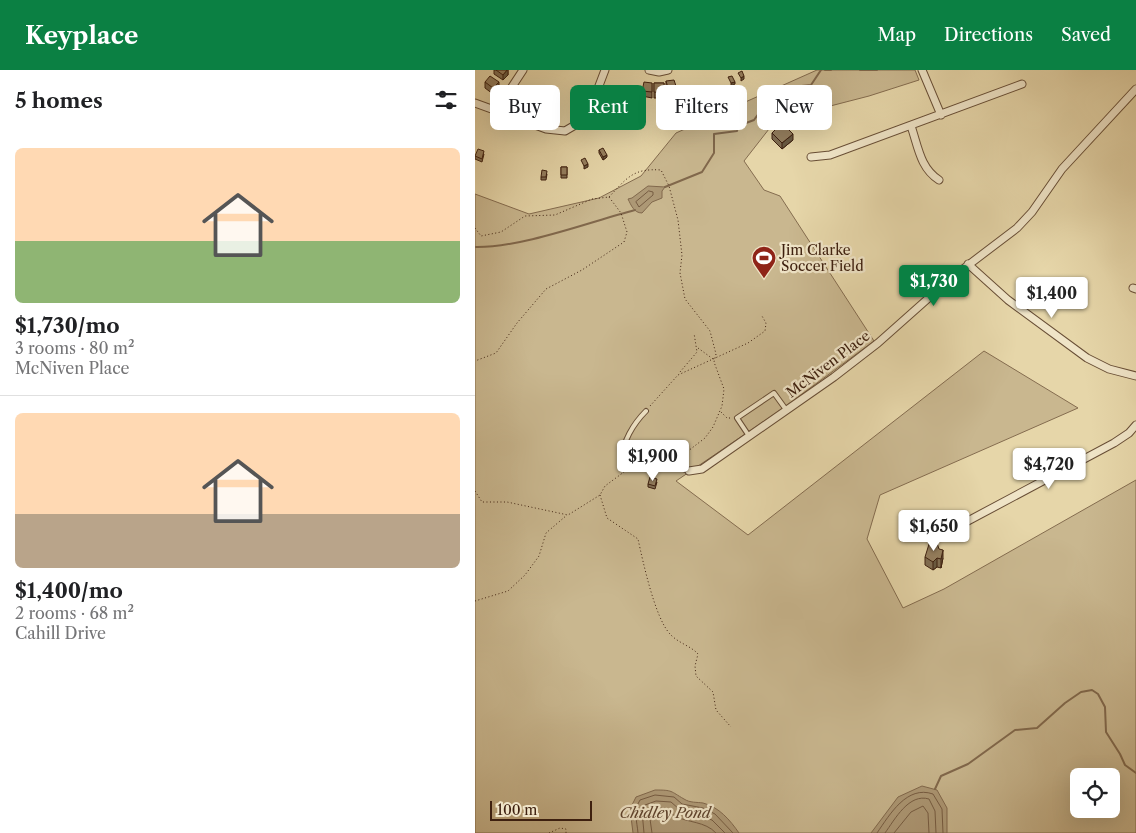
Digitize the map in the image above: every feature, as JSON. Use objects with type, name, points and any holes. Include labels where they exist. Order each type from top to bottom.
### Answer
[{"type":"street","points":[[513,85],[523,70]]},
{"type":"street","points":[[556,130],[565,131],[583,121],[589,112],[605,70]]},
{"type":"street","points":[[649,70],[659,72],[668,70]]},
{"type":"street","points":[[923,70],[941,115]]},
{"type":"street","points":[[811,157],[830,155],[1022,84]]},
{"type":"street","name":"McNiven Place","points":[[689,471],[702,469],[787,411],[878,343],[968,264],[1025,221],[1062,169],[1136,89]]},
{"type":"street","points":[[475,103],[490,108]]},
{"type":"street","points":[[911,126],[923,163],[932,175],[939,180]]},
{"type":"street","points":[[968,264],[1008,300],[1087,358],[1109,369],[1136,376]]},
{"type":"street","points":[[943,525],[966,522],[1129,434],[1136,425]]},
{"type":"lane","points":[[749,436],[737,418],[774,393],[787,411]]},
{"type":"lane","points":[[646,411],[637,420],[627,438],[623,460],[629,464],[650,462],[670,465],[689,471]]},
{"type":"path","points":[[475,228],[481,236],[501,232],[525,216],[555,215],[592,199],[609,197],[627,178],[643,169],[661,170],[669,186],[678,220],[682,255],[680,273],[685,299],[710,331],[715,346],[714,362],[723,389],[721,411],[713,427],[705,438],[670,465]]},
{"type":"path","points":[[475,361],[496,353],[517,323],[546,289],[582,270],[624,242],[627,232],[621,214],[609,197]]},
{"type":"path","points":[[678,375],[748,343],[765,331],[766,323],[762,316]]},
{"type":"path","points":[[694,333],[698,347],[714,359]]},
{"type":"path","points":[[646,411],[693,357],[698,347]]},
{"type":"path","points":[[721,411],[727,418],[737,418]]},
{"type":"path","points":[[475,602],[508,591],[525,575],[539,556],[546,534],[567,514],[600,495],[605,486],[627,469]]},
{"type":"path","points":[[475,491],[482,502],[507,502],[567,514]]},
{"type":"path","points":[[600,495],[607,518],[638,539],[650,590],[665,628],[671,636],[698,654],[695,666],[696,676],[713,692],[717,710],[731,727]]},
{"type":"path","points":[[549,833],[560,828],[567,829],[566,833]]},
{"type":"shaded area","points":[[817,70],[915,70],[919,80],[832,106],[832,85],[783,85]]},
{"type":"shaded area","points":[[757,97],[757,130],[768,130],[744,161],[764,190],[780,196],[874,341],[779,411],[676,481],[748,535],[984,351],[1078,408],[880,495],[867,539],[903,608],[944,589],[1136,480],[1136,833],[475,833],[475,194],[529,214],[599,198],[641,176],[676,133],[683,130],[747,130],[747,101]]},
{"type":"water","points":[[648,186],[665,187],[662,191],[662,198],[652,202],[642,213],[639,213],[633,208],[628,199]]},
{"type":"water","points":[[922,786],[937,790],[947,808],[947,833],[871,833],[898,797]]},
{"type":"water","name":"Chidley Pond","points":[[655,790],[671,791],[689,801],[709,805],[728,819],[739,833],[633,833],[630,809],[636,797]]},
{"type":"building","points":[[496,70],[507,70],[503,75]]},
{"type":"building","points":[[742,71],[744,76],[741,78],[738,73]]},
{"type":"building","points":[[490,76],[499,82],[496,85],[490,86],[485,82]]},
{"type":"building","points":[[732,76],[735,82],[731,83],[728,77]]},
{"type":"building","points":[[674,80],[676,85],[667,85],[666,81]]},
{"type":"building","points":[[644,82],[652,83],[652,92],[646,91],[646,85],[643,85]]},
{"type":"building","points":[[654,83],[664,83],[664,85],[656,85],[656,92],[654,92]]},
{"type":"building","points":[[775,130],[789,130],[793,134],[782,143],[772,133]]},
{"type":"building","points":[[603,148],[607,155],[603,157],[599,150]]},
{"type":"building","points":[[478,149],[484,151],[482,159],[475,156]]},
{"type":"building","points":[[585,158],[588,164],[584,166],[581,160]]},
{"type":"building","points":[[561,167],[567,167],[567,175],[561,175]]},
{"type":"building","points":[[542,170],[547,171],[546,177],[541,177]]},
{"type":"building","points":[[650,477],[657,479],[655,486],[648,484]]},
{"type":"building","points":[[930,541],[937,543],[939,549],[943,550],[941,559],[937,558],[933,562],[925,557]]},
{"type":"waterway","points":[[665,187],[702,172],[714,153],[714,134],[737,131],[738,126],[754,120],[767,102],[780,98],[783,88],[811,85],[821,70]]},
{"type":"waterway","points":[[825,70],[831,70]]},
{"type":"waterway","points":[[860,70],[877,70]]},
{"type":"waterway","points":[[475,247],[534,239],[635,210]]},
{"type":"waterway","points":[[935,789],[941,776],[968,764],[1015,730],[1037,728],[1065,703],[1081,692],[1092,690],[1098,694],[1105,707],[1106,732],[1125,765],[1136,773]]},
{"type":"place","name":"Jim Clarke Soccer Field","points":[[764,279]]}]
